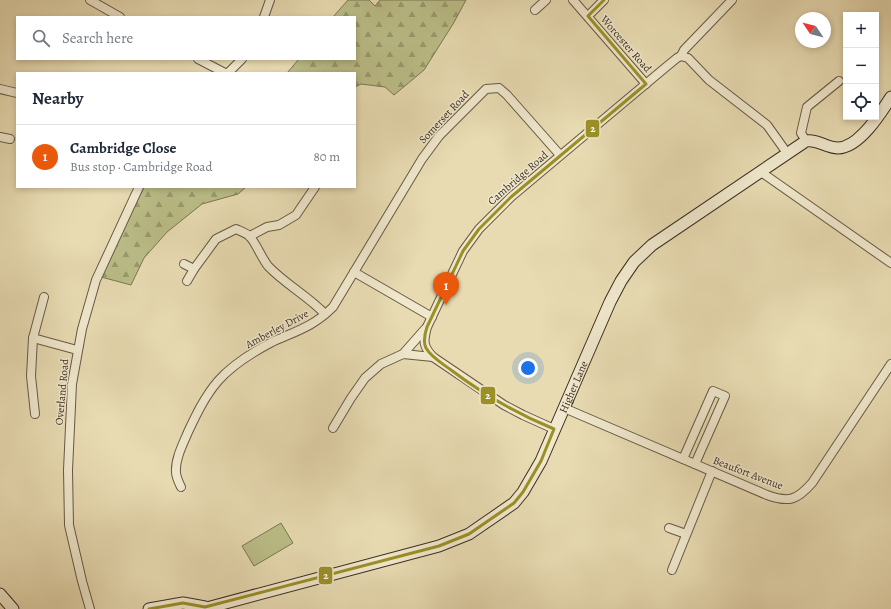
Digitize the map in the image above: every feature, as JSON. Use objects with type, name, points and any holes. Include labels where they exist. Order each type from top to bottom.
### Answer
[{"type":"street","points":[[90,0],[118,16]]},
{"type":"street","points":[[264,16],[270,0]]},
{"type":"street","points":[[535,10],[546,0]]},
{"type":"street","name":"Worcester Road","points":[[573,0],[646,84]]},
{"type":"street","points":[[588,16],[604,0]]},
{"type":"street","name":"Cambridge Road","points":[[554,429],[522,416],[433,357],[426,348],[424,337],[427,328],[463,251],[479,229],[511,198],[560,155],[681,56],[684,50],[732,0]]},
{"type":"street","points":[[681,56],[688,58],[709,80],[767,125],[787,153]]},
{"type":"street","points":[[200,60],[223,72]]},
{"type":"street","points":[[229,72],[241,60]]},
{"type":"street","points":[[839,81],[807,106],[801,133],[806,141],[819,141],[829,146],[839,148],[848,145],[862,135],[890,102]]},
{"type":"street","name":"Somerset Road","points":[[326,314],[333,307],[422,159],[439,136],[486,89],[499,88],[507,95],[560,155]]},
{"type":"street","points":[[0,89],[16,93]]},
{"type":"street","points":[[0,137],[10,139]]},
{"type":"street","name":"Higher Lane","points":[[149,609],[183,604],[204,608],[439,546],[469,534],[497,516],[514,503],[523,492],[541,462],[610,302],[621,281],[634,262],[652,245],[806,141]]},
{"type":"street","points":[[761,172],[891,263]]},
{"type":"street","name":"Overland Road","points":[[90,609],[69,525],[68,470],[72,384],[77,350],[86,310],[96,280],[139,188]]},
{"type":"street","points":[[250,236],[267,227],[278,225],[296,215],[314,188]]},
{"type":"street","points":[[187,281],[194,269],[216,240],[236,229],[250,236],[259,254],[268,266],[326,314]]},
{"type":"street","points":[[184,264],[194,269]]},
{"type":"street","points":[[354,272],[432,317]]},
{"type":"street","points":[[36,414],[31,376],[33,338],[44,297]]},
{"type":"street","name":"Amberley Drive","points":[[181,487],[176,473],[178,457],[196,414],[217,382],[228,371],[252,354],[307,327],[326,314]]},
{"type":"street","points":[[333,428],[365,378],[381,364],[403,354],[427,328]]},
{"type":"street","points":[[33,338],[77,350]]},
{"type":"street","points":[[403,354],[433,357]]},
{"type":"street","name":"Beaufort Avenue","points":[[564,408],[778,499],[791,499],[802,494],[812,483],[891,364]]},
{"type":"street","points":[[683,459],[713,391],[725,396],[695,464]]},
{"type":"street","points":[[672,570],[712,471]]},
{"type":"street","points":[[668,528],[686,534]]},
{"type":"street","points":[[0,594],[13,609]]},
{"type":"green space","points":[[348,0],[369,0],[375,6],[380,0],[466,0],[453,24],[424,70],[394,95],[385,87],[361,84],[356,86],[356,72],[288,72],[298,60],[356,60],[356,16],[334,16]]},
{"type":"green space","points":[[144,188],[245,188],[238,194],[202,204],[167,232],[144,258],[131,285],[101,277]]},
{"type":"green space","points":[[281,523],[293,543],[254,566],[242,546]]},
{"type":"transit line","name":"2","points":[[149,609],[183,603],[205,607],[439,546],[469,534],[514,503],[523,492],[541,461],[554,429],[501,403],[441,363],[426,348],[425,335],[427,327],[463,251],[479,229],[511,197],[646,84],[588,16],[604,0]]},
{"type":"place","name":"Cambridge Close","points":[[446,305]]}]
